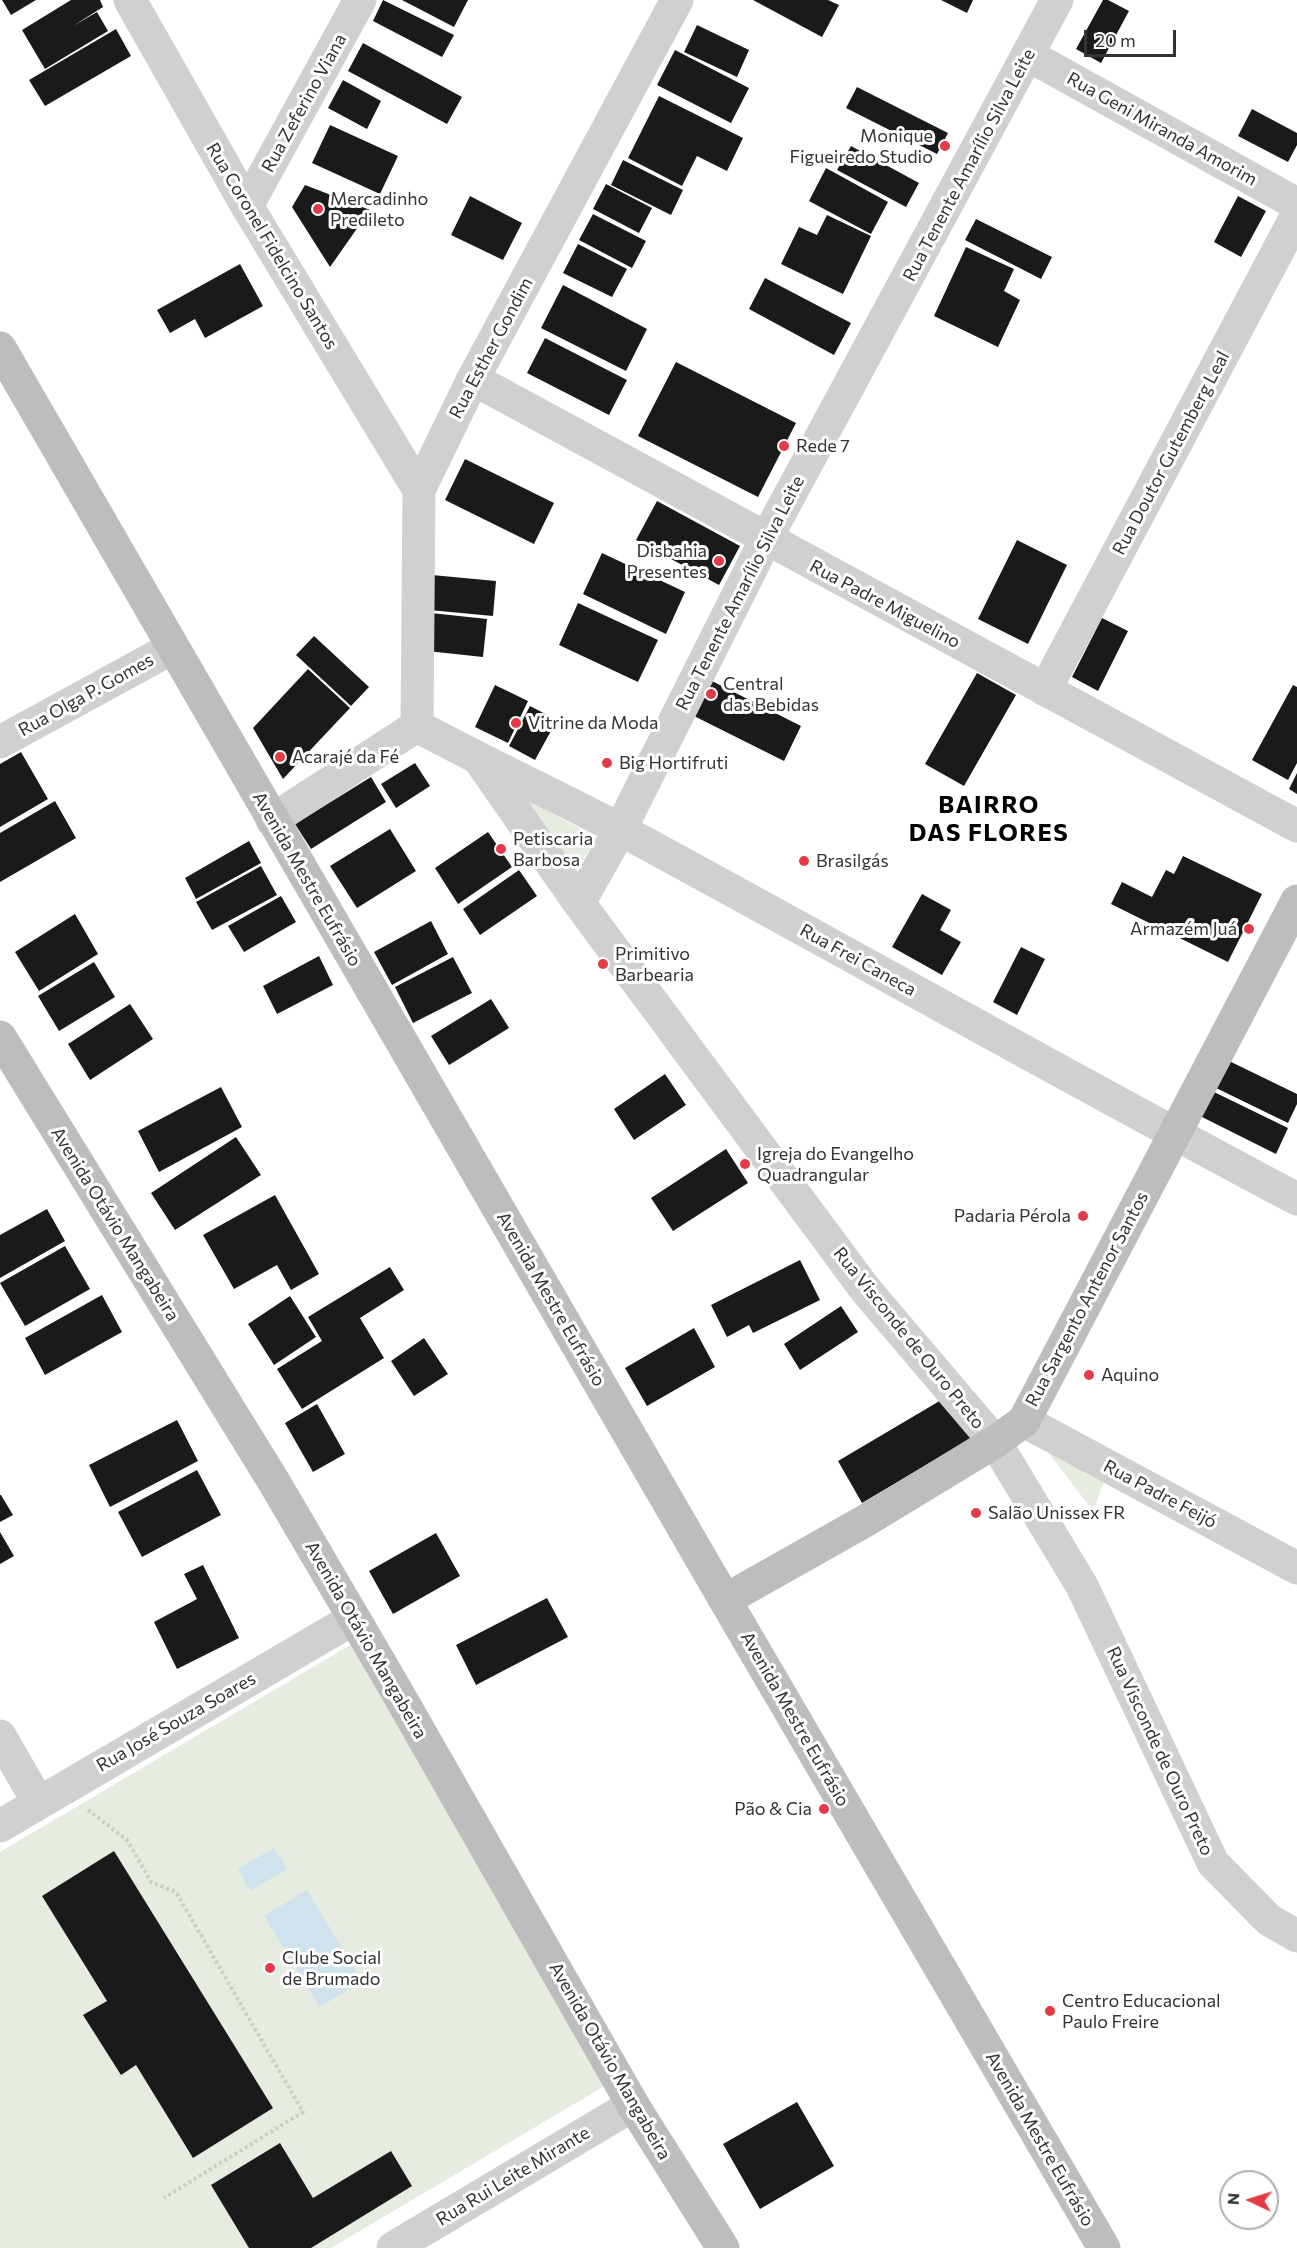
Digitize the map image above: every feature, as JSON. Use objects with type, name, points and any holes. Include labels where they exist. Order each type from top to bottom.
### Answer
[{"type":"street","name":"Rua Coronel Fidelcino Santos","points":[[130,0],[248,206],[419,490]]},
{"type":"street","name":"Rua Zeferino Viana","points":[[248,206],[360,0]]},
{"type":"street","name":"Rua Esther Gondim","points":[[417,726],[419,490],[473,379],[677,0]]},
{"type":"street","name":"Rua Tenente Amarílio Silva Leite","points":[[579,903],[620,830],[766,540],[1057,0]]},
{"type":"street","name":"Rua Geni Miranda Amorim","points":[[1028,55],[1297,204]]},
{"type":"street","name":"Rua Doutor Gutemberg Leal","points":[[1045,690],[1297,215]]},
{"type":"street","name":"Avenida Mestre Eufrásio","points":[[0,348],[725,1600],[1104,2248]]},
{"type":"street","name":"Rua Padre Miguelino","points":[[473,379],[766,540],[1297,826]]},
{"type":"street","name":"Rua Olga P. Gomes","points":[[0,742],[172,648]]},
{"type":"street","name":"Rua Frei Caneca","points":[[417,726],[620,830],[1297,1199]]},
{"type":"street","points":[[272,820],[417,726]]},
{"type":"street","name":"Rua Visconde de Ouro Preto","points":[[479,759],[579,903],[865,1289],[995,1442],[1082,1587],[1213,1863],[1269,1920],[1297,1936]]},
{"type":"street","name":"Rua Sargento Antenor Santos","points":[[725,1600],[865,1521],[995,1442],[1024,1421],[1297,901]]},
{"type":"street","name":"Avenida Otávio Mangabeira","points":[[0,1037],[274,1482],[633,2105],[723,2248]]},
{"type":"street","name":"Rua Padre Feijó","points":[[1024,1421],[1297,1568]]},
{"type":"street","name":"Rua José Souza Soares","points":[[0,1826],[353,1619]]},
{"type":"street","points":[[0,1736],[38,1802]]},
{"type":"street","name":"Rua Rui Leite Mirante","points":[[393,2248],[633,2105]]},
{"type":"path","points":[[38,1802],[80,1805],[127,1840],[151,1882],[176,1892],[303,2112],[164,2198]]},
{"type":"shaded area","points":[[522,797],[597,838],[576,871]]},
{"type":"shaded area","points":[[1038,1439],[1109,1469],[1093,1511]]},
{"type":"shaded area","name":"Clube Social de Brumado","points":[[352,1644],[608,2084],[331,2248],[0,2248],[0,1852]]},
{"type":"water","points":[[274,1848],[287,1869],[250,1891],[238,1869]]},
{"type":"water","points":[[307,1890],[362,1981],[320,2007],[264,1916]]},
{"type":"building","points":[[2,0],[36,0],[11,15]]},
{"type":"building","points":[[71,0],[100,0],[103,7],[73,26],[97,12],[108,31],[45,69],[22,30]]},
{"type":"building","points":[[383,0],[454,35],[442,57],[373,21]]},
{"type":"building","points":[[402,0],[468,0],[454,27]]},
{"type":"building","points":[[753,0],[828,0],[839,5],[822,37]]},
{"type":"building","points":[[941,0],[973,0],[967,13]]},
{"type":"building","points":[[1103,0],[1108,0],[1129,11],[1101,63],[1076,49]]},
{"type":"building","points":[[697,25],[749,50],[737,77],[684,52]]},
{"type":"building","points":[[116,29],[131,56],[45,106],[29,80]]},
{"type":"building","points":[[363,43],[462,97],[447,124],[348,71]]},
{"type":"building","points":[[675,50],[749,88],[731,123],[657,85]]},
{"type":"building","points":[[343,80],[381,101],[367,129],[328,108]]},
{"type":"building","points":[[857,87],[948,133],[937,154],[846,108]]},
{"type":"building","points":[[659,96],[743,138],[727,171],[697,156],[682,186],[628,158]]},
{"type":"building","points":[[1252,109],[1297,133],[1297,145],[1288,162],[1238,136]]},
{"type":"building","points":[[330,125],[398,156],[380,194],[312,163]]},
{"type":"building","points":[[851,146],[919,183],[906,207],[837,170]]},
{"type":"building","points":[[623,160],[683,190],[671,215],[611,185]]},
{"type":"building","points":[[826,168],[888,202],[871,234],[809,201]]},
{"type":"building","points":[[606,184],[652,208],[639,233],[593,209]]},
{"type":"building","points":[[305,185],[370,210],[330,267],[292,207]]},
{"type":"building","points":[[470,196],[522,223],[503,260],[451,235]]},
{"type":"building","points":[[1238,196],[1266,211],[1241,257],[1214,242]]},
{"type":"building","points":[[593,214],[646,241],[632,268],[579,240]]},
{"type":"building","points":[[827,215],[871,236],[843,294],[781,264],[799,227],[817,235]]},
{"type":"building","points":[[976,219],[1052,257],[1041,279],[965,240]]},
{"type":"building","points":[[578,244],[627,269],[612,297],[563,273]]},
{"type":"building","points":[[966,247],[1014,269],[1004,291],[1020,300],[998,347],[934,316]]},
{"type":"building","points":[[240,264],[263,306],[205,338],[195,319],[170,333],[157,310]]},
{"type":"building","points":[[765,278],[851,323],[834,355],[749,309]]},
{"type":"building","points":[[563,285],[647,329],[626,371],[541,328]]},
{"type":"building","points":[[545,338],[627,380],[609,415],[527,373]]},
{"type":"building","points":[[676,362],[796,423],[758,497],[638,436]]},
{"type":"building","points":[[465,459],[554,503],[534,544],[445,500]]},
{"type":"building","points":[[657,501],[740,546],[719,585],[636,540]]},
{"type":"building","points":[[1017,540],[1067,565],[1028,644],[978,619]]},
{"type":"building","points":[[602,553],[685,592],[666,634],[583,594]]},
{"type":"building","points":[[432,575],[496,581],[493,616],[429,610]]},
{"type":"building","points":[[578,603],[658,640],[638,682],[559,645]]},
{"type":"building","points":[[431,613],[487,619],[483,657],[427,651]]},
{"type":"building","points":[[1102,618],[1128,631],[1098,691],[1072,677]]},
{"type":"building","points":[[314,636],[369,687],[351,706],[296,655]]},
{"type":"building","points":[[308,669],[350,708],[283,779],[253,728]]},
{"type":"building","points":[[977,673],[1016,695],[964,786],[925,764]]},
{"type":"building","points":[[710,680],[801,726],[784,761],[692,715]]},
{"type":"building","points":[[495,685],[528,701],[508,743],[475,727]]},
{"type":"building","points":[[1293,685],[1297,687],[1297,763],[1288,780],[1252,760]]},
{"type":"building","points":[[530,706],[557,720],[535,760],[509,746]]},
{"type":"building","points":[[21,752],[48,799],[0,827],[0,764]]},
{"type":"building","points":[[415,763],[430,786],[396,808],[381,784]]},
{"type":"building","points":[[1297,773],[1297,794],[1289,789]]},
{"type":"building","points":[[371,777],[386,802],[311,849],[295,824]]},
{"type":"building","points":[[55,801],[76,838],[0,882],[0,833]]},
{"type":"building","points":[[390,829],[416,871],[357,908],[330,866]]},
{"type":"building","points":[[488,832],[512,867],[458,904],[435,868]]},
{"type":"building","points":[[249,841],[261,863],[196,899],[185,878]]},
{"type":"building","points":[[1183,856],[1262,894],[1228,962],[1111,904],[1122,882],[1152,897],[1166,870],[1174,874]]},
{"type":"building","points":[[261,866],[277,895],[212,930],[196,902]]},
{"type":"building","points":[[519,870],[537,896],[480,935],[463,909]]},
{"type":"building","points":[[922,894],[951,910],[940,930],[961,942],[942,975],[892,947]]},
{"type":"building","points":[[281,896],[296,922],[244,952],[228,926]]},
{"type":"building","points":[[75,914],[98,954],[39,991],[15,952]]},
{"type":"building","points":[[431,921],[448,954],[392,985],[374,952]]},
{"type":"building","points":[[1021,947],[1045,959],[1017,1015],[993,1002]]},
{"type":"building","points":[[319,956],[333,985],[277,1014],[263,986]]},
{"type":"building","points":[[453,957],[472,993],[413,1023],[395,987]]},
{"type":"building","points":[[94,962],[115,997],[59,1031],[38,996]]},
{"type":"building","points":[[491,999],[509,1028],[449,1065],[431,1036]]},
{"type":"building","points":[[130,1004],[153,1039],[90,1080],[68,1044]]},
{"type":"building","points":[[1227,1060],[1297,1094],[1297,1104],[1288,1123],[1214,1087]]},
{"type":"building","points":[[665,1074],[686,1105],[634,1140],[614,1109]]},
{"type":"building","points":[[221,1087],[242,1127],[159,1172],[138,1131]]},
{"type":"building","points":[[1212,1091],[1288,1128],[1276,1154],[1200,1116]]},
{"type":"building","points":[[236,1137],[261,1175],[175,1230],[151,1193]]},
{"type":"building","points":[[726,1149],[748,1183],[673,1231],[651,1198]]},
{"type":"building","points":[[275,1195],[319,1274],[291,1290],[277,1265],[234,1289],[203,1235]]},
{"type":"building","points":[[47,1209],[65,1241],[0,1278],[0,1235]]},
{"type":"building","points":[[65,1246],[90,1289],[25,1326],[0,1283]]},
{"type":"building","points":[[800,1260],[820,1300],[753,1333],[749,1325],[727,1337],[711,1305]]},
{"type":"building","points":[[390,1267],[404,1290],[360,1318],[384,1358],[302,1409],[277,1369],[322,1341],[308,1317]]},
{"type":"building","points":[[102,1295],[122,1332],[45,1375],[25,1338]]},
{"type":"building","points":[[290,1296],[316,1337],[274,1365],[248,1324]]},
{"type":"building","points":[[841,1306],[858,1332],[800,1370],[784,1344]]},
{"type":"building","points":[[694,1328],[715,1367],[647,1406],[625,1368]]},
{"type":"building","points":[[424,1338],[448,1374],[414,1396],[391,1361]]},
{"type":"building","points":[[948,1396],[972,1438],[862,1503],[838,1461]]},
{"type":"building","points":[[317,1404],[345,1454],[313,1472],[285,1423]]},
{"type":"building","points":[[177,1420],[198,1461],[110,1507],[89,1465]]},
{"type":"building","points":[[197,1470],[221,1515],[142,1557],[118,1512]]},
{"type":"building","points":[[0,1495],[13,1515],[0,1522]]},
{"type":"building","points":[[0,1532],[14,1556],[0,1564]]},
{"type":"building","points":[[436,1533],[460,1576],[393,1614],[369,1571]]},
{"type":"building","points":[[203,1565],[239,1638],[177,1669],[154,1622],[197,1599],[184,1574]]},
{"type":"building","points":[[547,1598],[568,1637],[476,1685],[456,1645]]},
{"type":"building","points":[[114,1851],[273,2108],[193,2158],[136,2065],[121,2075],[83,2015],[107,2001],[42,1896]]},
{"type":"building","points":[[797,2102],[834,2166],[760,2209],[723,2144]]},
{"type":"building","points":[[280,2143],[313,2198],[391,2151],[412,2186],[311,2248],[249,2248],[211,2185]]},
{"type":"place","name":"Monique Figueiredo Studio","points":[[945,146]]},
{"type":"place","name":"Mercadinho Predileto","points":[[318,209]]},
{"type":"place","name":"Rede 7","points":[[784,446]]},
{"type":"place","name":"Disbahia Presentes","points":[[719,561]]},
{"type":"place","name":"Central das Bebidas","points":[[711,694]]},
{"type":"place","name":"Vitrine da Moda","points":[[516,723]]},
{"type":"place","name":"Acarajé da Fé","points":[[280,757]]},
{"type":"place","name":"Big Hortifruti","points":[[607,763]]},
{"type":"place","name":"Petiscaria Barbosa","points":[[501,849]]},
{"type":"place","name":"Brasilgás","points":[[804,861]]},
{"type":"place","name":"Armazém Juá","points":[[1249,929]]},
{"type":"place","name":"Primitivo Barbearia","points":[[603,964]]},
{"type":"place","name":"Igreja do Evangelho Quadrangular","points":[[745,1164]]},
{"type":"place","name":"Padaria Pérola","points":[[1083,1216]]},
{"type":"place","name":"Aquino","points":[[1089,1375]]},
{"type":"place","name":"Salão Unissex FR","points":[[976,1513]]},
{"type":"place","name":"Pão & Cia","points":[[824,1809]]},
{"type":"place","name":"Clube Social de Brumado","points":[[270,1968]]},
{"type":"place","name":"Centro Educacional Paulo Freire","points":[[1050,2011]]},
{"type":"district","name":"BAIRRO DAS FLORES","points":[[989,819]]}]
